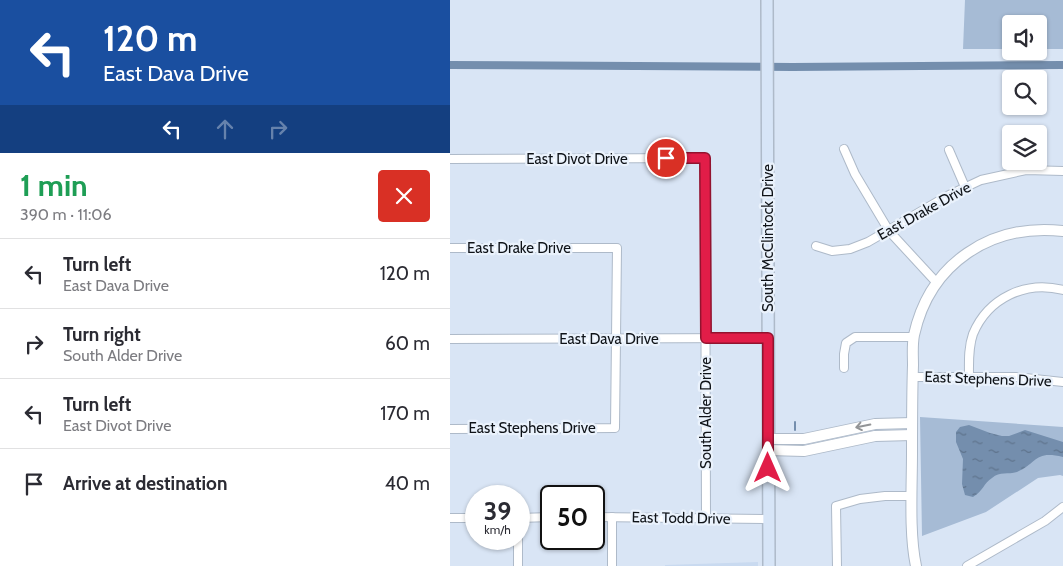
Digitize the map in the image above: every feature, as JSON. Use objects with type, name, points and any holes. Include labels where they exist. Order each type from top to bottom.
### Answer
[{"type":"main road","name":"South McClintock Drive","points":[[767,0],[769,566]]},
{"type":"street","points":[[844,149],[855,174],[889,231],[937,283]]},
{"type":"street","points":[[950,150],[966,187]]},
{"type":"street","name":"East Divot Drive","points":[[450,159],[705,158]]},
{"type":"street","name":"South Alder Drive","points":[[705,158],[706,518]]},
{"type":"street","name":"East Drake Drive","points":[[816,246],[832,251],[850,249],[889,231],[950,195],[981,180],[1026,170],[1063,172]]},
{"type":"street","points":[[916,566],[912,496],[912,377],[914,337],[924,307],[937,283],[954,264],[973,249],[995,238],[1025,230],[1063,231]]},
{"type":"street","name":"East Drake Drive","points":[[450,248],[617,248],[617,339]]},
{"type":"street","points":[[969,377],[969,354],[973,335],[983,316],[998,301],[1016,291],[1036,286],[1063,290]]},
{"type":"street","points":[[844,368],[846,342],[855,338],[914,337]]},
{"type":"street","name":"East Dava Drive","points":[[450,339],[768,338]]},
{"type":"street","name":"East Stephens Drive","points":[[450,429],[615,428],[617,339]]},
{"type":"street","name":"East Stephens Drive","points":[[912,377],[1016,377],[1063,382]]},
{"type":"street","points":[[768,445],[875,424],[912,423]]},
{"type":"street","points":[[768,445],[804,451],[875,436],[912,435]]},
{"type":"street","points":[[837,566],[836,506],[860,499],[885,496],[912,496]]},
{"type":"street","points":[[971,565],[1045,522],[1063,507]]},
{"type":"street","name":"East Todd Drive","points":[[605,517],[768,519]]},
{"type":"street","points":[[612,517],[612,566]]},
{"type":"street","points":[[450,518],[465,518]]},
{"type":"street","points":[[518,550],[518,566]]},
{"type":"shaded area","points":[[965,0],[1063,0],[1063,49],[1047,49],[1047,15],[1002,15],[1002,49],[963,49]]},
{"type":"shaded area","points":[[920,417],[1063,427],[1063,476],[1038,478],[986,512],[922,536]]},
{"type":"shaded area","points":[[758,562],[758,566],[665,566],[665,565]]},
{"type":"water","points":[[969,425],[1002,436],[1009,436],[1025,430],[1063,442],[1063,457],[1054,455],[1041,456],[1017,472],[995,476],[973,497],[965,495],[962,484],[963,459],[956,442],[956,432],[960,427]]},
{"type":"waterway","points":[[450,65],[792,67],[1063,65]]},
{"type":"waterway","points":[[795,422],[795,430]]},
{"type":"route","points":[[666,158],[705,158],[706,338],[768,338],[768,468]]}]
